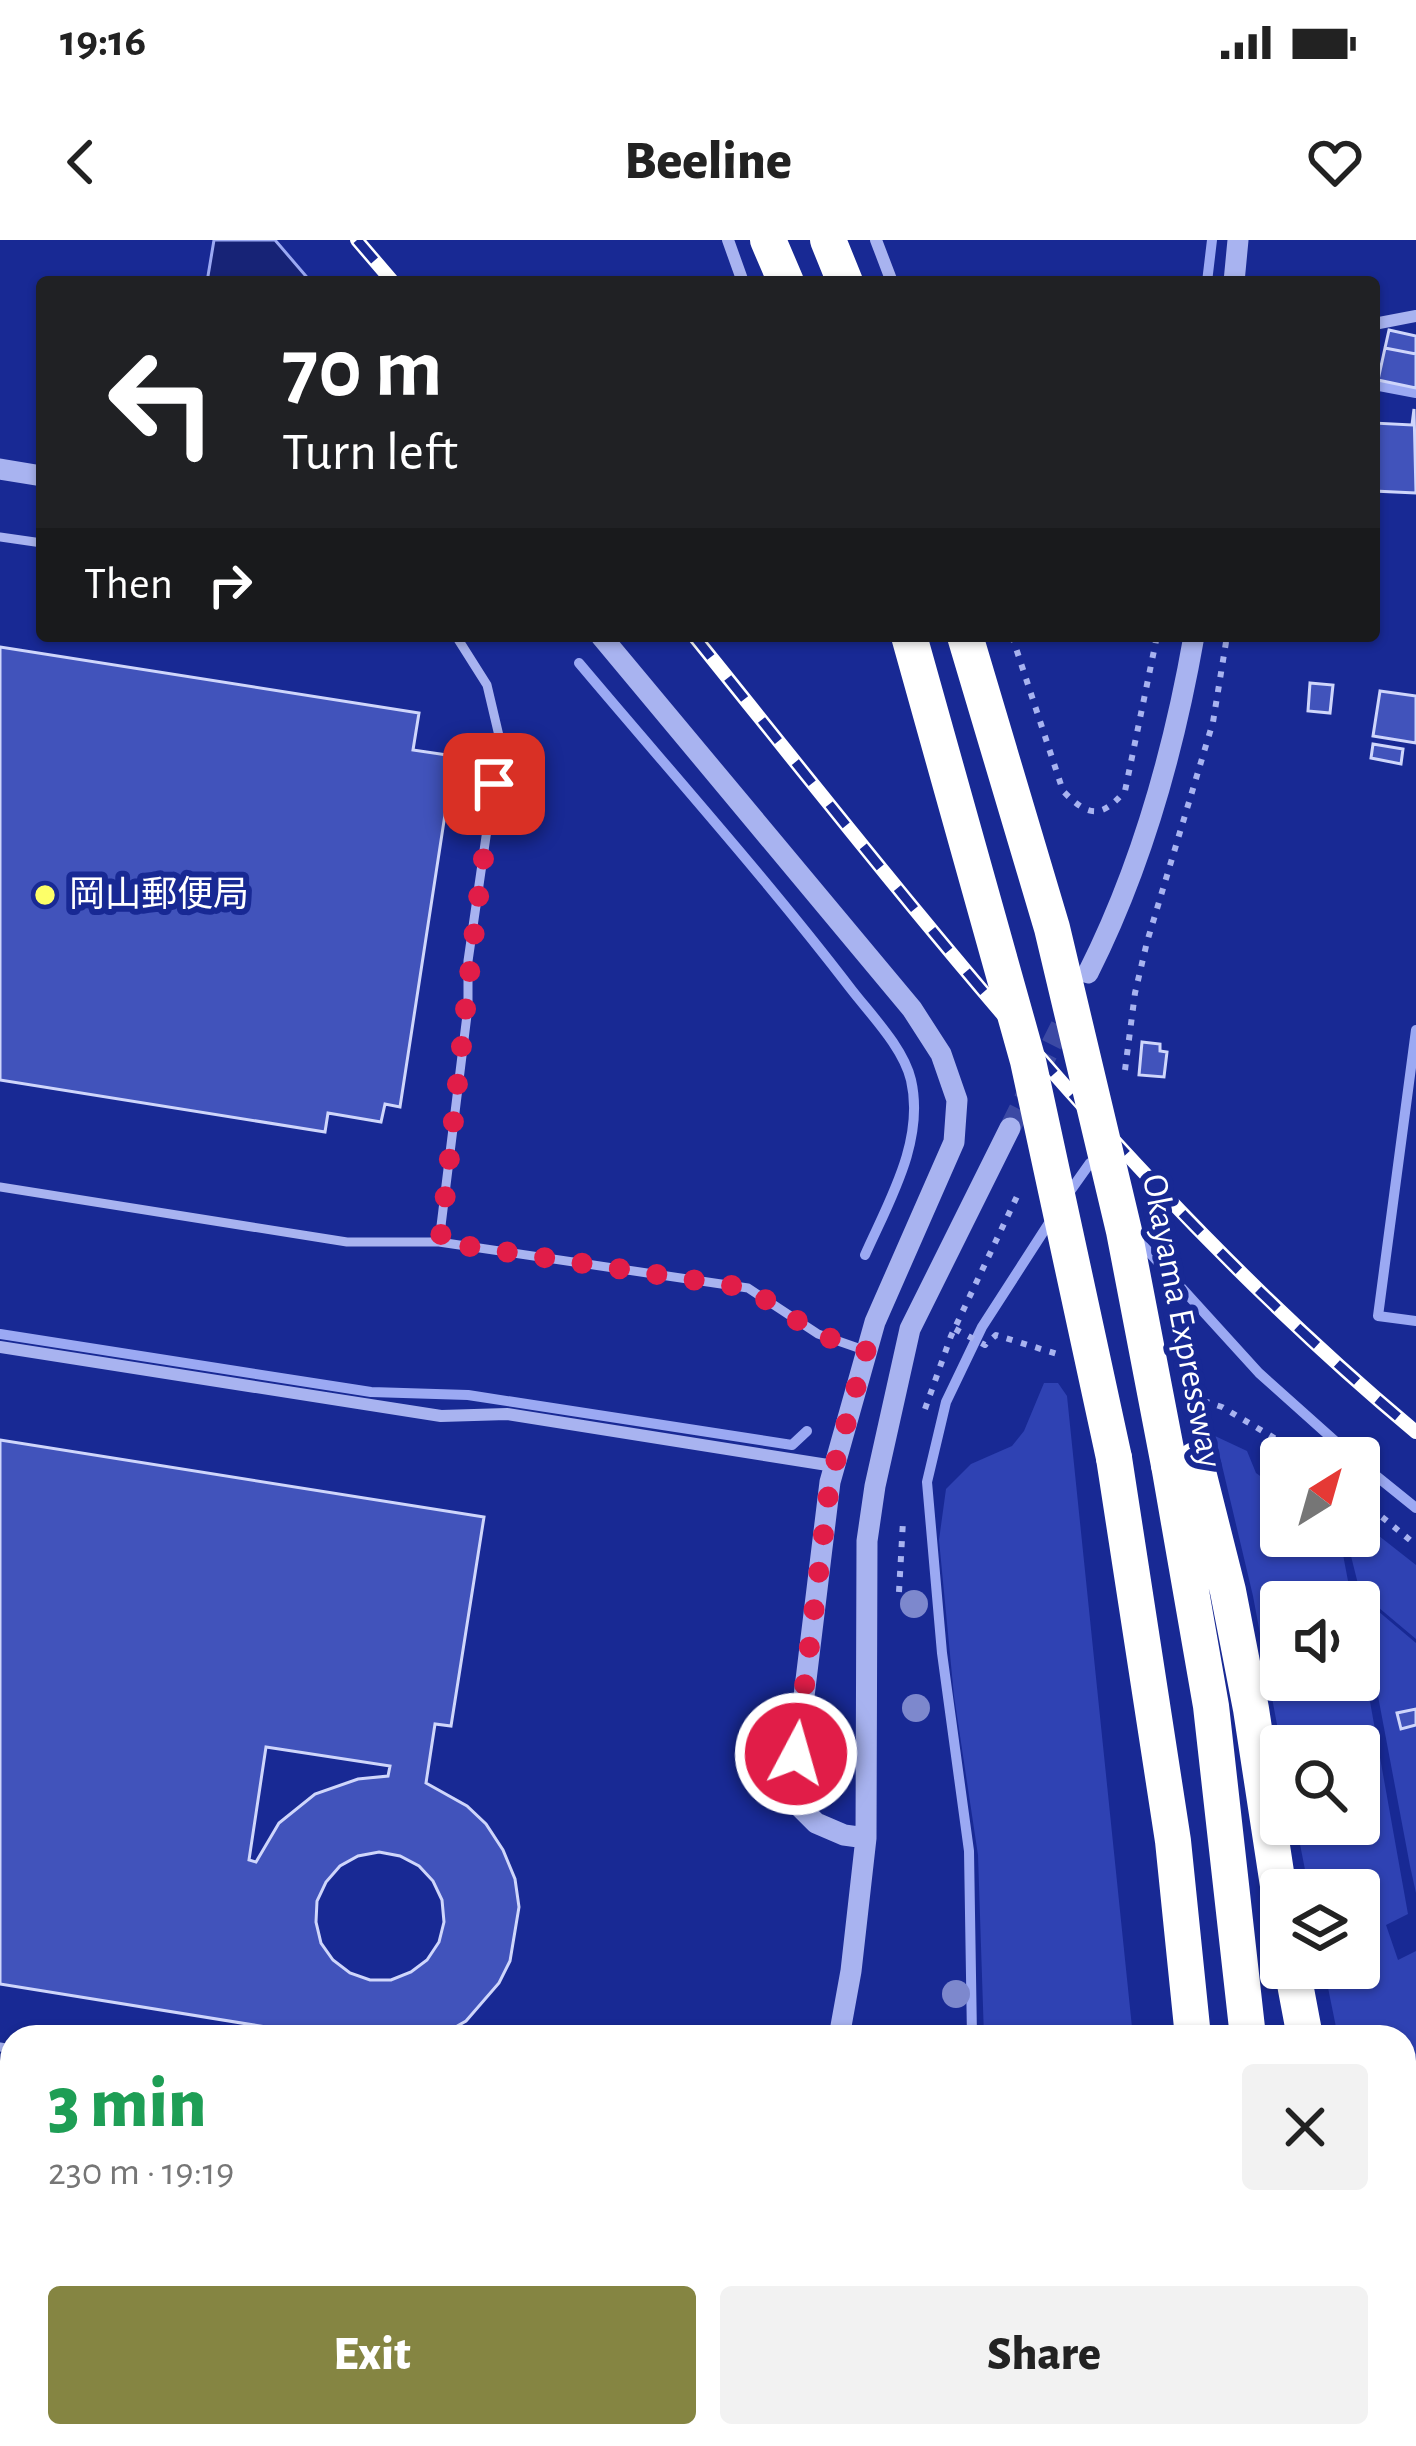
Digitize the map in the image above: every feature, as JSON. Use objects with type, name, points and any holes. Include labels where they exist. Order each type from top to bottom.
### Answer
[{"type":"highway","points":[[768,240],[783,276]]},
{"type":"highway","points":[[828,240],[843,276]]},
{"type":"highway","points":[[911,642],[1028,1061],[1114,1458],[1173,1841],[1191,2025]]},
{"type":"highway","name":"Okayama Expressway","points":[[967,642],[1052,928],[1182,1462],[1247,2025]]},
{"type":"highway","points":[[1182,1462],[1228,1591],[1276,1869]]},
{"type":"highway","points":[[1296,1989],[1303,2025]]},
{"type":"street","points":[[728,240],[741,276]]},
{"type":"street","points":[[876,240],[890,276]]},
{"type":"street","points":[[1235,276],[1238,240]]},
{"type":"street","points":[[1380,323],[1416,316]]},
{"type":"street","points":[[0,469],[36,475]]},
{"type":"street","points":[[606,642],[912,1009],[946,1069],[957,1100],[953,1142],[874,1322],[834,1466],[793,1787],[799,1806],[816,1823],[866,1838]]},
{"type":"street","points":[[1088,973],[1117,916],[1157,788],[1193,642]]},
{"type":"street","points":[[840,2025],[866,1838],[867,1541],[874,1486],[910,1329],[1010,1128]]},
{"type":"street","points":[[0,1347],[441,1416],[507,1414],[834,1466]]},
{"type":"lane","points":[[0,537],[36,542]]},
{"type":"lane","points":[[440,1242],[468,1007],[468,961],[500,740],[487,685],[461,642]]},
{"type":"lane","points":[[0,1187],[347,1242],[440,1242],[748,1288],[818,1334],[866,1351]]},
{"type":"path","points":[[1014,642],[1063,791],[1079,807],[1094,812],[1111,807],[1125,791],[1156,642]]},
{"type":"path","points":[[1122,1090],[1139,976],[1213,722],[1226,642]]},
{"type":"path","points":[[920,1426],[954,1328],[1028,1174]]},
{"type":"path","points":[[954,1328],[985,1345]]},
{"type":"path","points":[[1380,1515],[1416,1545]]},
{"type":"path","points":[[899,1604],[903,1520]]},
{"type":"shaded area","points":[[214,240],[275,240],[306,276],[208,276]]},
{"type":"shaded area","points":[[1044,1383],[1058,1383],[1067,1396],[1132,2025],[984,2025],[978,1855],[954,1696],[939,1540],[946,1489],[971,1464],[1012,1446],[1024,1431]]},
{"type":"shaded area","points":[[1215,1436],[1247,1451],[1260,1476],[1260,1557],[1343,1557],[1348,1581],[1260,1581],[1260,1634]]},
{"type":"shaded area","points":[[1380,1537],[1416,1565],[1416,1639],[1380,1609],[1380,1581],[1357,1581],[1351,1557],[1380,1557]]},
{"type":"shaded area","points":[[1380,1613],[1416,1643],[1416,1893],[1379,1701]]},
{"type":"shaded area","points":[[1273,1701],[1370,1701],[1374,1725],[1277,1725]]},
{"type":"shaded area","points":[[1380,1757],[1408,1914],[1386,1925],[1398,1960],[1416,1951],[1416,2025],[1336,2025],[1328,1989],[1380,1989],[1380,1869],[1305,1869],[1300,1845],[1380,1845]]},
{"type":"building","points":[[1389,330],[1416,336],[1416,354],[1385,348]]},
{"type":"building","points":[[1385,348],[1416,354],[1416,388],[1380,380]]},
{"type":"building","points":[[1414,409],[1416,493],[1380,491],[1380,423],[1412,425]]},
{"type":"building","points":[[0,647],[419,713],[413,750],[454,756],[400,1107],[385,1104],[381,1122],[328,1113],[325,1132],[0,1080]]},
{"type":"building","points":[[1310,683],[1333,685],[1330,713],[1308,711]]},
{"type":"building","points":[[1380,691],[1416,696],[1416,743],[1373,736]]},
{"type":"building","points":[[1373,744],[1403,749],[1401,764],[1371,758]]},
{"type":"building","points":[[1142,1042],[1160,1044],[1160,1051],[1167,1052],[1164,1077],[1139,1075]]},
{"type":"building","points":[[0,1440],[484,1517],[451,1726],[435,1724],[426,1783],[467,1806],[503,1850],[515,1879],[519,1907],[510,1961],[499,1983],[459,2025],[254,2025],[0,1984]],"holes":[[[266,1747],[390,1766],[388,1776],[358,1779],[315,1794],[279,1823],[256,1862],[249,1860]],[[379,1852],[400,1856],[433,1881],[442,1900],[444,1922],[439,1942],[427,1960],[391,1980],[370,1980],[350,1973],[321,1943],[317,1901],[340,1866],[358,1856]]]},
{"type":"building","points":[[1416,1709],[1416,1725],[1401,1729],[1397,1713]]},
{"type":"waterway","points":[[1208,276],[1212,240]]},
{"type":"waterway","points":[[1380,386],[1416,393]]},
{"type":"waterway","points":[[579,663],[785,906],[886,1032],[907,1068],[914,1103],[909,1148],[865,1255]]},
{"type":"waterway","points":[[1416,1030],[1378,1316],[1416,1321]]},
{"type":"waterway","points":[[1068,1194],[1090,1163]]},
{"type":"waterway","points":[[972,2025],[969,1851],[942,1653],[927,1482],[946,1402],[982,1327],[1051,1220]]},
{"type":"waterway","points":[[1138,1240],[1259,1373],[1331,1437]]},
{"type":"waterway","points":[[0,1334],[371,1392],[468,1395],[792,1445],[807,1431]]},
{"type":"waterway","points":[[1380,1479],[1416,1508]]},
{"type":"tunnel","points":[[1010,1128],[1071,1006]]},
{"type":"railway","points":[[357,240],[388,276]]},
{"type":"railway","points":[[699,642],[948,950],[1125,1153],[1218,1250],[1416,1432]]},
{"type":"place","name":"岡山郵便局","points":[[45,895]]},
{"type":"route","points":[[494,784],[468,961],[468,1007],[440,1242],[748,1288],[818,1334],[866,1351],[830,1482],[796,1754]]}]
